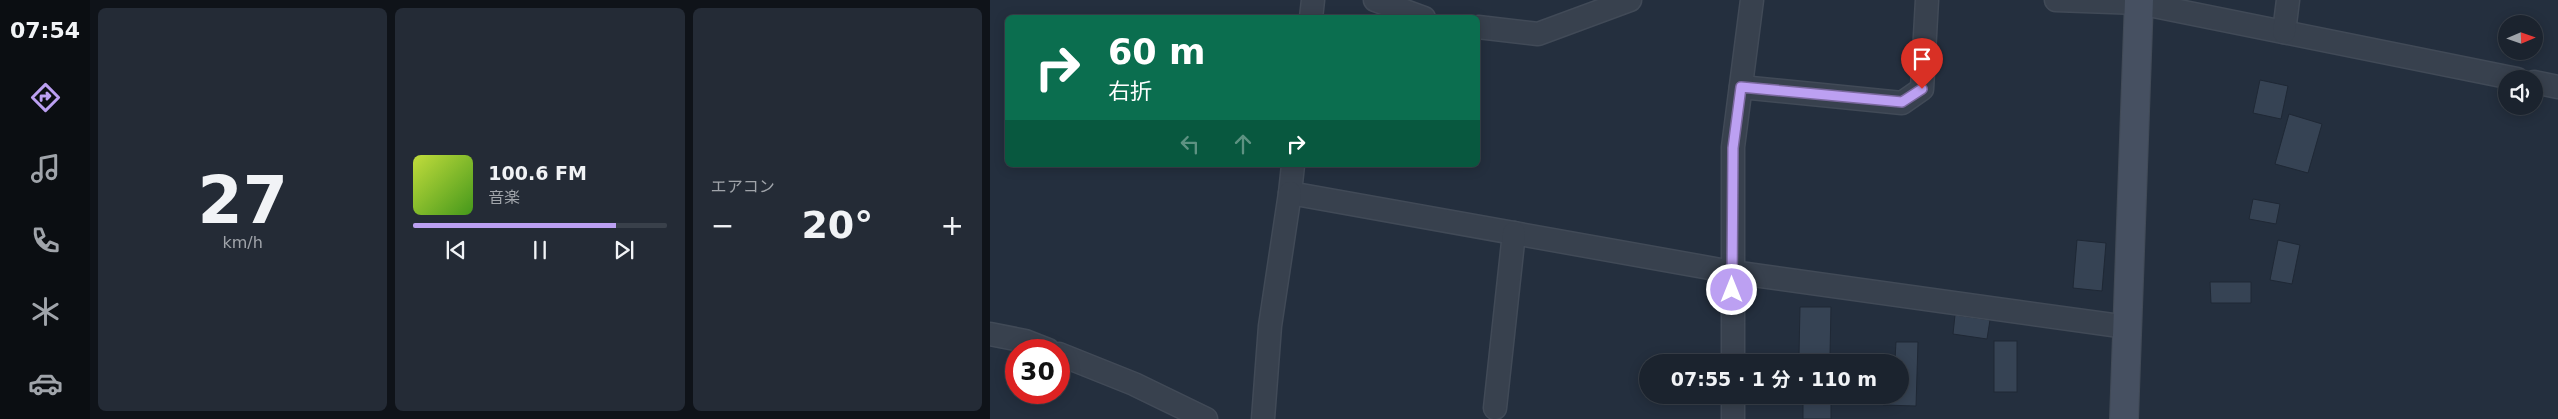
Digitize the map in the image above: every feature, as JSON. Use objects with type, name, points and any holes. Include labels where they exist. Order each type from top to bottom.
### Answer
[{"type":"street","points":[[1312,15],[1314,0]]},
{"type":"street","points":[[1375,0],[1416,15]]},
{"type":"street","points":[[1480,27],[1538,34],[1630,0]]},
{"type":"street","points":[[1733,354],[1733,148],[1752,0]]},
{"type":"street","points":[[1741,87],[1902,102],[1922,89],[1927,0]]},
{"type":"street","points":[[2056,0],[2139,2],[2498,75]]},
{"type":"street","points":[[2284,32],[2288,0]]},
{"type":"street","points":[[2124,419],[2139,2]]},
{"type":"street","points":[[2543,84],[2558,87]]},
{"type":"street","points":[[1263,419],[1270,326],[1293,167]]},
{"type":"street","points":[[1290,193],[1732,272],[2127,327]]},
{"type":"street","points":[[1495,408],[1514,233]]},
{"type":"street","points":[[990,334],[1015,339]]},
{"type":"street","points":[[1070,358],[1134,384],[1206,419]]},
{"type":"street","points":[[1733,404],[1734,419]]},
{"type":"building","points":[[2260,80],[2288,86],[2281,119],[2253,113]]},
{"type":"building","points":[[2289,114],[2322,124],[2308,173],[2275,164]]},
{"type":"building","points":[[2253,199],[2280,204],[2276,224],[2249,219]]},
{"type":"building","points":[[2077,240],[2106,243],[2102,291],[2073,288]]},
{"type":"building","points":[[2278,240],[2300,245],[2292,284],[2270,280]]},
{"type":"building","points":[[2210,282],[2251,282],[2251,303],[2211,303]]},
{"type":"building","points":[[1800,307],[1831,307],[1830,354],[1799,354]]},
{"type":"building","points":[[1955,315],[1990,320],[1987,339],[1953,334]]},
{"type":"building","points":[[1994,341],[2017,341],[2017,392],[1994,392]]},
{"type":"building","points":[[1896,342],[1918,342],[1916,406],[1883,405],[1909,404],[1909,354],[1895,354]]},
{"type":"building","points":[[1803,404],[1831,404],[1831,419],[1803,419]]},
{"type":"route","points":[[1732,290],[1733,148],[1741,87],[1902,102],[1922,89]]}]
